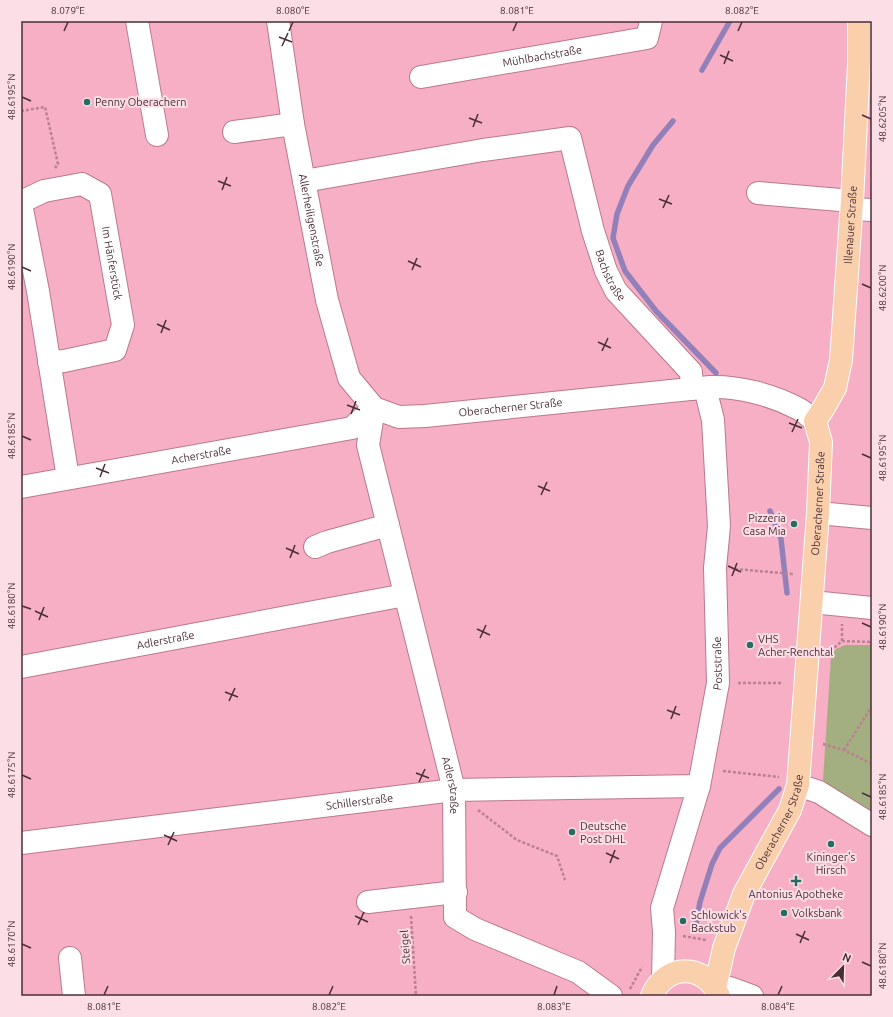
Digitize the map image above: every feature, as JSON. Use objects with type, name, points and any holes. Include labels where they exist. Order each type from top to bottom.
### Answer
[{"type":"main road","name":"Illenauer Straße","points":[[815,421],[835,388],[841,360],[858,207],[859,21]]},
{"type":"main road","name":"Oberacherner Straße","points":[[717,992],[724,948],[744,894],[790,810],[798,785],[818,513],[821,442],[815,421]]},
{"type":"main road","name":"Oberacherner Straße","points":[[674,980],[724,948]]},
{"type":"main road","points":[[674,980],[708,979],[717,992]]},
{"type":"street","points":[[137,21],[157,135]]},
{"type":"street","name":"Allerheiligenstraße","points":[[278,21],[293,124],[327,300],[349,378],[374,408]]},
{"type":"street","name":"Mühlbachstraße","points":[[421,77],[649,29]]},
{"type":"street","points":[[234,132],[293,124]]},
{"type":"street","name":"Bachstraße","points":[[304,181],[475,152],[570,138],[593,231],[606,271],[616,291],[691,372],[708,388]]},
{"type":"street","name":"Im Hänferstück","points":[[49,362],[64,361],[115,350],[123,325],[100,194],[82,184],[44,190],[21,203],[38,291],[49,362],[68,478]]},
{"type":"street","points":[[758,193],[858,207]]},
{"type":"street","name":"Oberacherner Straße","points":[[374,408],[399,417],[425,416],[708,388],[768,396],[798,409],[815,421]]},
{"type":"street","name":"Poststraße","points":[[674,980],[664,932],[662,908],[701,778],[718,683],[716,568],[719,526],[713,420],[708,388]]},
{"type":"street","name":"Acherstraße","points":[[21,487],[352,428],[374,408]]},
{"type":"street","name":"Adlerstraße","points":[[374,408],[368,445],[454,790],[455,916],[475,929],[578,972],[611,996]]},
{"type":"street","points":[[818,513],[872,518]]},
{"type":"street","points":[[315,547],[327,542],[388,525]]},
{"type":"street","name":"Adlerstraße","points":[[21,667],[405,595]]},
{"type":"street","points":[[812,602],[872,608]]},
{"type":"street","name":"Schillerstraße","points":[[21,843],[454,790],[701,778]]},
{"type":"street","points":[[798,785],[819,792],[872,825]]},
{"type":"street","points":[[368,902],[456,892]]},
{"type":"street","points":[[70,958],[74,996]]},
{"type":"street","points":[[717,992],[730,988],[752,996]]},
{"type":"path","points":[[21,111],[45,107],[58,164],[45,184],[44,190]]},
{"type":"path","points":[[716,568],[791,573]]},
{"type":"path","points":[[828,663],[829,655],[835,646],[842,641],[872,642]]},
{"type":"path","points":[[718,683],[783,683]]},
{"type":"path","points":[[844,750],[872,706]]},
{"type":"path","points":[[824,737],[823,744],[844,750],[872,764]]},
{"type":"path","points":[[701,778],[774,776]]},
{"type":"path","points":[[492,822],[517,840],[557,856],[566,880]]},
{"type":"path","name":"Steigel","points":[[410,898],[416,996]]},
{"type":"green space","points":[[845,645],[872,645],[872,813],[830,787],[823,780],[831,656],[836,649]]},
{"type":"waterway","points":[[702,70],[730,21]]},
{"type":"waterway","points":[[673,121],[653,145],[628,186],[617,214],[613,238],[625,271],[656,311],[716,373]]},
{"type":"waterway","points":[[770,511],[781,539],[787,593]]},
{"type":"waterway","points":[[696,924],[700,902],[712,864],[720,848],[779,789]]},
{"type":"place","name":"Penny Oberachern","points":[[87,102]]},
{"type":"place","name":"Pizzeria Casa Mia","points":[[794,524]]},
{"type":"place","name":"VHS Acher-Renchtal","points":[[750,645]]},
{"type":"place","name":"Deutsche Post DHL","points":[[572,832]]},
{"type":"place","name":"Kininger's Hirsch","points":[[831,844]]},
{"type":"place","name":"Antonius Apotheke","points":[[796,881]]},
{"type":"place","name":"Volksbank","points":[[784,913]]},
{"type":"place","name":"Schlowick's Backstub","points":[[683,921]]}]
